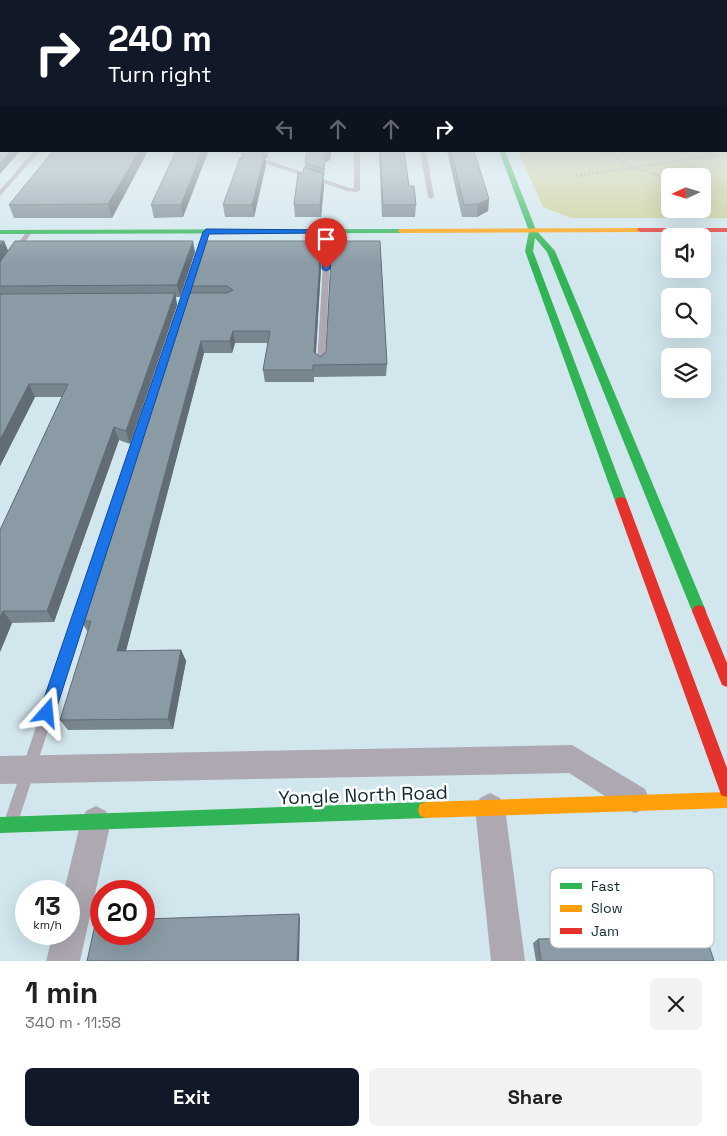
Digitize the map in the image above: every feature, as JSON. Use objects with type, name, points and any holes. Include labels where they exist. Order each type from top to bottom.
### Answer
[{"type":"street","points":[[512,176],[533,231],[551,250],[727,680]]},
{"type":"street","points":[[0,232],[205,236],[328,231],[727,230]]},
{"type":"street","points":[[533,231],[529,251],[727,790]]},
{"type":"street","points":[[0,770],[572,759],[641,803]]},
{"type":"street","name":"Yongle North Road","points":[[5,825],[727,800]]},
{"type":"street","points":[[490,808],[508,961]]},
{"type":"street","points":[[63,961],[96,821]]},
{"type":"lane","points":[[0,194],[16,176]]},
{"type":"lane","points":[[307,176],[349,190],[357,190],[357,176]]},
{"type":"lane","points":[[428,176],[431,196]]},
{"type":"lane","points":[[321,364],[328,231]]},
{"type":"lane","points":[[0,273],[29,232]]},
{"type":"lane","points":[[178,320],[195,266]]},
{"type":"lane","points":[[5,825],[28,769],[146,414]]},
{"type":"green space","points":[[529,176],[661,176],[661,218],[571,218],[543,207]]},
{"type":"green space","points":[[711,176],[727,176],[727,218],[711,218]]},
{"type":"building","points":[[33,176],[124,176],[108,204],[9,205]]},
{"type":"building","points":[[164,176],[192,176],[181,205],[151,205]]},
{"type":"building","points":[[234,176],[259,176],[252,205],[223,205]]},
{"type":"building","points":[[298,176],[323,176],[320,205],[294,205]]},
{"type":"building","points":[[381,176],[408,176],[409,186],[414,186],[416,205],[383,205]]},
{"type":"building","points":[[457,176],[482,176],[489,199],[478,204],[464,205]]},
{"type":"building","points":[[15,241],[193,241],[177,285],[0,286],[0,262]]},
{"type":"building","points":[[203,241],[321,241],[314,352],[320,357],[326,352],[332,241],[380,241],[387,364],[313,365],[313,370],[263,370],[270,331],[233,331],[230,341],[201,341],[117,651],[181,650],[168,719],[60,720],[91,621],[81,621],[140,437],[138,436],[186,293],[227,293],[233,290],[227,286],[188,286]]},
{"type":"building","points":[[175,293],[126,431],[114,427],[47,611],[3,611],[0,618],[0,530],[68,384],[29,384],[0,440],[0,294]]},
{"type":"building","points":[[299,914],[297,961],[87,961],[91,945],[155,945],[155,919]]},
{"type":"building","points":[[538,939],[550,939],[550,948],[710,948],[714,961],[541,961]]},
{"type":"traffic: fast","points":[[512,176],[533,231],[551,251],[699,611]]},
{"type":"traffic: fast","points":[[0,232],[401,231]]},
{"type":"traffic: fast","points":[[533,231],[529,251],[621,501]]},
{"type":"traffic: fast","points":[[0,825],[426,810]]},
{"type":"traffic: slow","points":[[401,231],[641,230]]},
{"type":"traffic: slow","points":[[426,810],[727,800]]},
{"type":"traffic: jam","points":[[641,230],[727,230]]},
{"type":"traffic: jam","points":[[621,501],[727,789]]},
{"type":"traffic: jam","points":[[699,611],[727,680]]},
{"type":"route","points":[[47,713],[206,232],[328,231],[326,269]]}]
